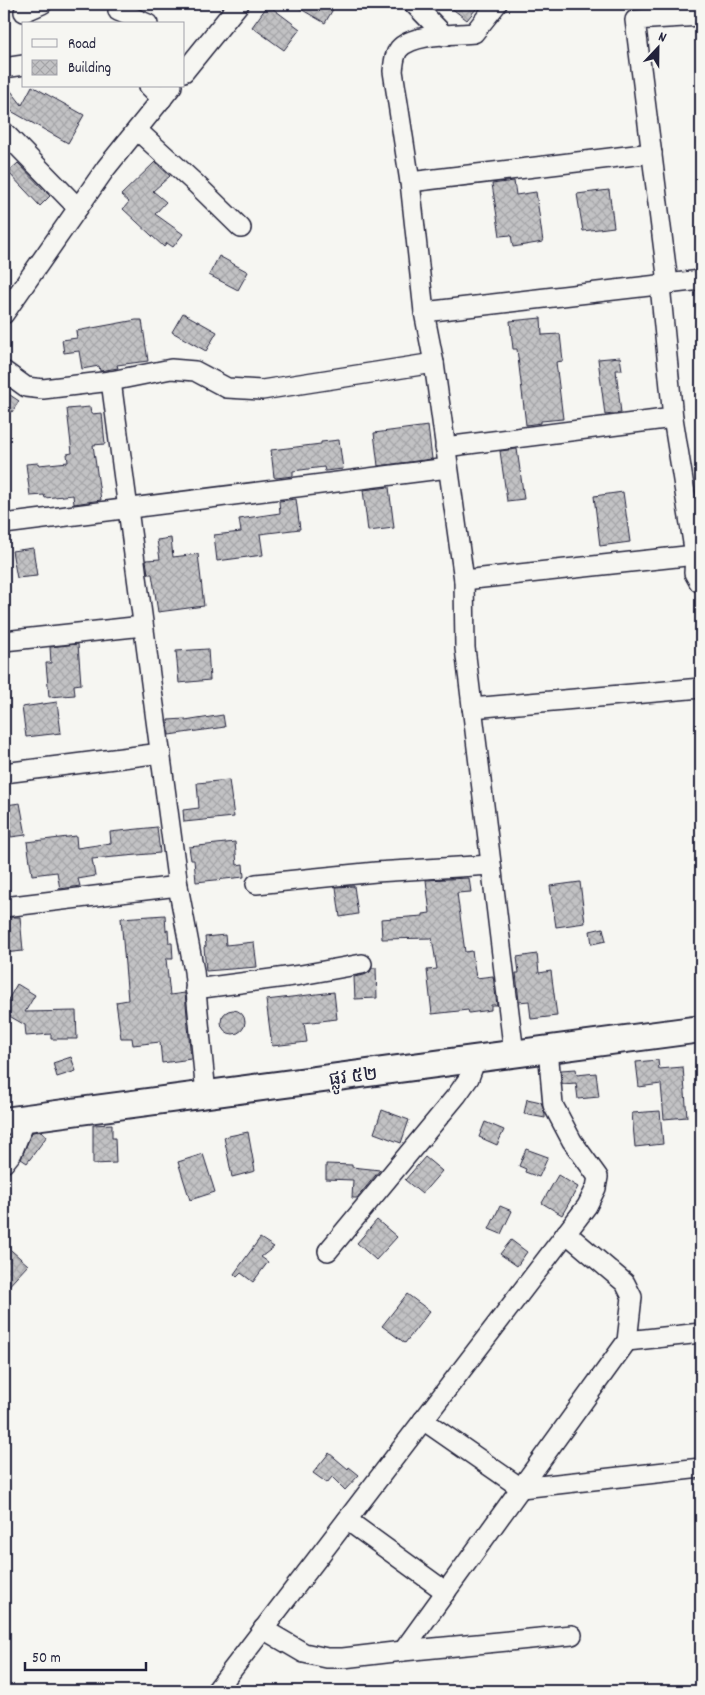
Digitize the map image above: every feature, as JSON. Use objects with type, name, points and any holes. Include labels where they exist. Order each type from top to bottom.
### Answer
[{"type":"street","points":[[24,12],[42,4]]},
{"type":"street","points":[[188,60],[239,4]]},
{"type":"street","points":[[414,4],[445,36]]},
{"type":"street","points":[[497,4],[474,33],[418,39],[408,42],[398,50],[394,60],[393,72],[410,182],[424,312],[434,363],[464,580],[465,648],[514,1054]]},
{"type":"street","points":[[118,13],[143,22]]},
{"type":"street","points":[[701,16],[635,20],[652,153],[664,284],[673,418],[695,555],[694,573],[698,582],[701,583]]},
{"type":"street","points":[[4,68],[22,65]]},
{"type":"street","points":[[4,314],[106,168],[137,130],[161,91]]},
{"type":"street","points":[[137,130],[241,228]]},
{"type":"street","points":[[4,132],[78,208]]},
{"type":"street","points":[[410,182],[652,153]]},
{"type":"street","points":[[424,312],[701,280]]},
{"type":"street","points":[[4,371],[26,387],[35,388],[111,381],[170,369],[195,371],[227,388],[262,390],[434,363]]},
{"type":"street","points":[[111,381],[178,886],[194,971],[206,1094]]},
{"type":"street","points":[[446,447],[673,418]]},
{"type":"street","points":[[4,524],[448,468]]},
{"type":"street","points":[[464,580],[695,555]]},
{"type":"street","points":[[4,641],[143,626]]},
{"type":"street","points":[[472,708],[701,688]]},
{"type":"street","points":[[4,773],[161,753]]},
{"type":"street","points":[[256,884],[376,872],[491,865]]},
{"type":"street","points":[[4,907],[178,886]]},
{"type":"street","points":[[196,989],[301,975],[362,964]]},
{"type":"street","name":"ផ្លូវ ៥២","points":[[15,1120],[701,1029]]},
{"type":"street","points":[[216,1691],[587,1206],[596,1188],[598,1177],[572,1141],[553,1105],[548,1050]]},
{"type":"street","points":[[328,1251],[457,1096],[469,1078],[476,1059]]},
{"type":"street","points":[[4,1163],[12,1153],[15,1120]]},
{"type":"street","points":[[403,1651],[627,1341],[632,1297],[625,1283],[566,1233]]},
{"type":"street","points":[[627,1341],[701,1333]]},
{"type":"street","points":[[423,1420],[521,1488],[701,1468]]},
{"type":"street","points":[[347,1520],[446,1592]]},
{"type":"street","points":[[264,1629],[304,1653],[314,1656],[343,1658],[572,1635]]},
{"type":"building","points":[[292,4],[336,4],[325,23]]},
{"type":"building","points":[[446,4],[480,4],[467,20]]},
{"type":"building","points":[[268,5],[300,29],[284,50],[252,27]]},
{"type":"building","points":[[4,82],[22,105],[31,88],[36,88],[84,115],[68,143],[11,111],[4,117]]},
{"type":"building","points":[[155,162],[170,176],[153,191],[166,202],[155,214],[183,234],[173,247],[167,243],[164,247],[123,209],[129,202],[121,195]]},
{"type":"building","points":[[18,163],[50,196],[40,206],[8,172]]},
{"type":"building","points":[[514,181],[516,195],[536,192],[543,242],[513,247],[511,235],[500,236],[492,184]]},
{"type":"building","points":[[609,190],[614,227],[583,231],[577,194]]},
{"type":"building","points":[[219,256],[248,272],[238,290],[209,275]]},
{"type":"building","points":[[183,313],[217,332],[206,351],[172,332]]},
{"type":"building","points":[[541,318],[542,335],[560,334],[563,361],[556,362],[563,419],[541,421],[541,423],[526,425],[517,349],[513,349],[510,321]]},
{"type":"building","points":[[142,320],[148,361],[117,365],[118,368],[100,371],[99,366],[82,369],[79,351],[64,353],[62,340],[77,338],[76,331]]},
{"type":"building","points":[[620,357],[622,370],[616,370],[621,413],[605,415],[598,359]]},
{"type":"building","points":[[4,391],[19,401],[12,412],[4,407]]},
{"type":"building","points":[[90,407],[91,414],[102,413],[105,444],[93,445],[101,500],[74,504],[73,495],[45,498],[44,495],[30,496],[26,464],[38,463],[39,465],[68,462],[67,454],[72,453],[67,409]]},
{"type":"building","points":[[428,426],[432,459],[378,466],[374,433]]},
{"type":"building","points":[[339,440],[343,469],[325,471],[324,467],[293,471],[293,476],[274,477],[271,450]]},
{"type":"building","points":[[517,449],[524,499],[507,501],[500,451]]},
{"type":"building","points":[[389,487],[394,528],[368,531],[363,490]]},
{"type":"building","points":[[623,492],[630,542],[600,546],[594,496]]},
{"type":"building","points":[[296,499],[300,529],[260,534],[263,555],[217,561],[214,535],[241,532],[239,519],[280,513],[279,501]]},
{"type":"building","points":[[171,538],[173,557],[198,554],[204,606],[158,612],[152,574],[148,574],[146,560],[160,559],[157,540]]},
{"type":"building","points":[[33,548],[37,576],[17,578],[12,551]]},
{"type":"building","points":[[78,644],[81,684],[74,685],[75,695],[49,697],[46,663],[51,663],[50,647]]},
{"type":"building","points":[[208,649],[210,680],[179,683],[176,651]]},
{"type":"building","points":[[57,702],[61,733],[26,737],[22,707]]},
{"type":"building","points":[[223,715],[225,727],[169,735],[168,720],[185,719],[185,721]]},
{"type":"building","points":[[229,780],[234,817],[184,822],[183,810],[199,808],[197,783]]},
{"type":"building","points":[[20,803],[26,835],[11,837],[6,805]]},
{"type":"building","points":[[157,827],[160,853],[92,859],[95,876],[78,879],[80,886],[60,889],[57,872],[32,875],[27,842],[76,836],[77,848],[111,843],[110,832]]},
{"type":"building","points":[[235,842],[237,865],[243,864],[244,877],[196,882],[194,860],[191,860],[189,847]]},
{"type":"building","points":[[469,878],[471,892],[457,893],[465,952],[472,951],[476,978],[493,976],[497,1005],[491,1005],[491,1010],[469,1013],[468,1010],[432,1014],[427,970],[437,969],[432,938],[382,939],[381,919],[423,916],[423,914],[430,913],[426,880]]},
{"type":"building","points":[[580,882],[585,923],[556,927],[550,886]]},
{"type":"building","points":[[354,886],[358,914],[340,917],[336,887]]},
{"type":"building","points":[[165,915],[169,943],[172,943],[173,959],[166,959],[170,995],[185,993],[191,1059],[162,1063],[160,1042],[133,1045],[132,1038],[121,1038],[116,1002],[128,1000],[121,918]]},
{"type":"building","points":[[20,917],[23,951],[4,953],[4,918]]},
{"type":"building","points":[[603,928],[606,941],[592,944],[590,931]]},
{"type":"building","points":[[225,935],[226,945],[254,942],[257,967],[206,971],[205,937]]},
{"type":"building","points":[[537,954],[539,973],[551,971],[557,1016],[531,1019],[529,1001],[519,1002],[516,973],[519,973],[517,957]]},
{"type":"building","points":[[372,968],[376,968],[377,998],[355,999],[354,977],[370,972]]},
{"type":"building","points":[[17,984],[35,995],[25,1012],[76,1011],[77,1039],[51,1039],[51,1034],[26,1036],[25,1025],[4,1013],[4,1007]]},
{"type":"building","points":[[334,992],[337,1019],[304,1023],[307,1042],[272,1046],[266,1000]]},
{"type":"building","points":[[233,1010],[238,1011],[244,1017],[244,1027],[238,1033],[233,1034],[228,1033],[222,1027],[221,1022],[222,1017],[228,1011]]},
{"type":"building","points":[[71,1057],[76,1071],[57,1077],[53,1063]]},
{"type":"building","points":[[658,1060],[659,1069],[683,1067],[687,1117],[664,1119],[661,1084],[639,1087],[636,1062]]},
{"type":"building","points":[[576,1069],[577,1075],[596,1073],[599,1097],[578,1099],[576,1083],[562,1084],[561,1070]]},
{"type":"building","points":[[527,1099],[541,1102],[545,1118],[524,1114]]},
{"type":"building","points":[[382,1110],[409,1120],[401,1143],[374,1133]]},
{"type":"building","points":[[660,1111],[663,1144],[635,1147],[632,1113]]},
{"type":"building","points":[[485,1122],[504,1130],[497,1145],[479,1137]]},
{"type":"building","points":[[112,1124],[112,1138],[115,1138],[116,1163],[93,1164],[93,1125]]},
{"type":"building","points":[[41,1131],[47,1136],[27,1163],[21,1159],[32,1132]]},
{"type":"building","points":[[248,1132],[255,1171],[232,1177],[224,1137]]},
{"type":"building","points":[[526,1149],[548,1157],[539,1177],[525,1172],[526,1169],[519,1166]]},
{"type":"building","points":[[203,1154],[215,1192],[190,1200],[178,1162]]},
{"type":"building","points":[[425,1157],[442,1171],[422,1194],[405,1180]]},
{"type":"building","points":[[326,1164],[352,1165],[352,1167],[380,1170],[357,1198],[352,1198],[353,1180],[326,1179]]},
{"type":"building","points":[[558,1175],[578,1187],[562,1215],[542,1203]]},
{"type":"building","points":[[500,1206],[512,1211],[501,1234],[489,1229]]},
{"type":"building","points":[[377,1220],[397,1237],[376,1260],[357,1243]]},
{"type":"building","points":[[260,1238],[274,1247],[261,1257],[268,1262],[253,1282],[241,1273],[237,1277],[234,1274]]},
{"type":"building","points":[[511,1240],[527,1252],[517,1266],[500,1254]]},
{"type":"building","points":[[4,1244],[28,1265],[4,1291]]},
{"type":"building","points":[[407,1294],[430,1311],[405,1343],[382,1326]]},
{"type":"building","points":[[329,1453],[348,1469],[349,1467],[359,1475],[345,1490],[332,1477],[327,1483],[313,1473]]}]
